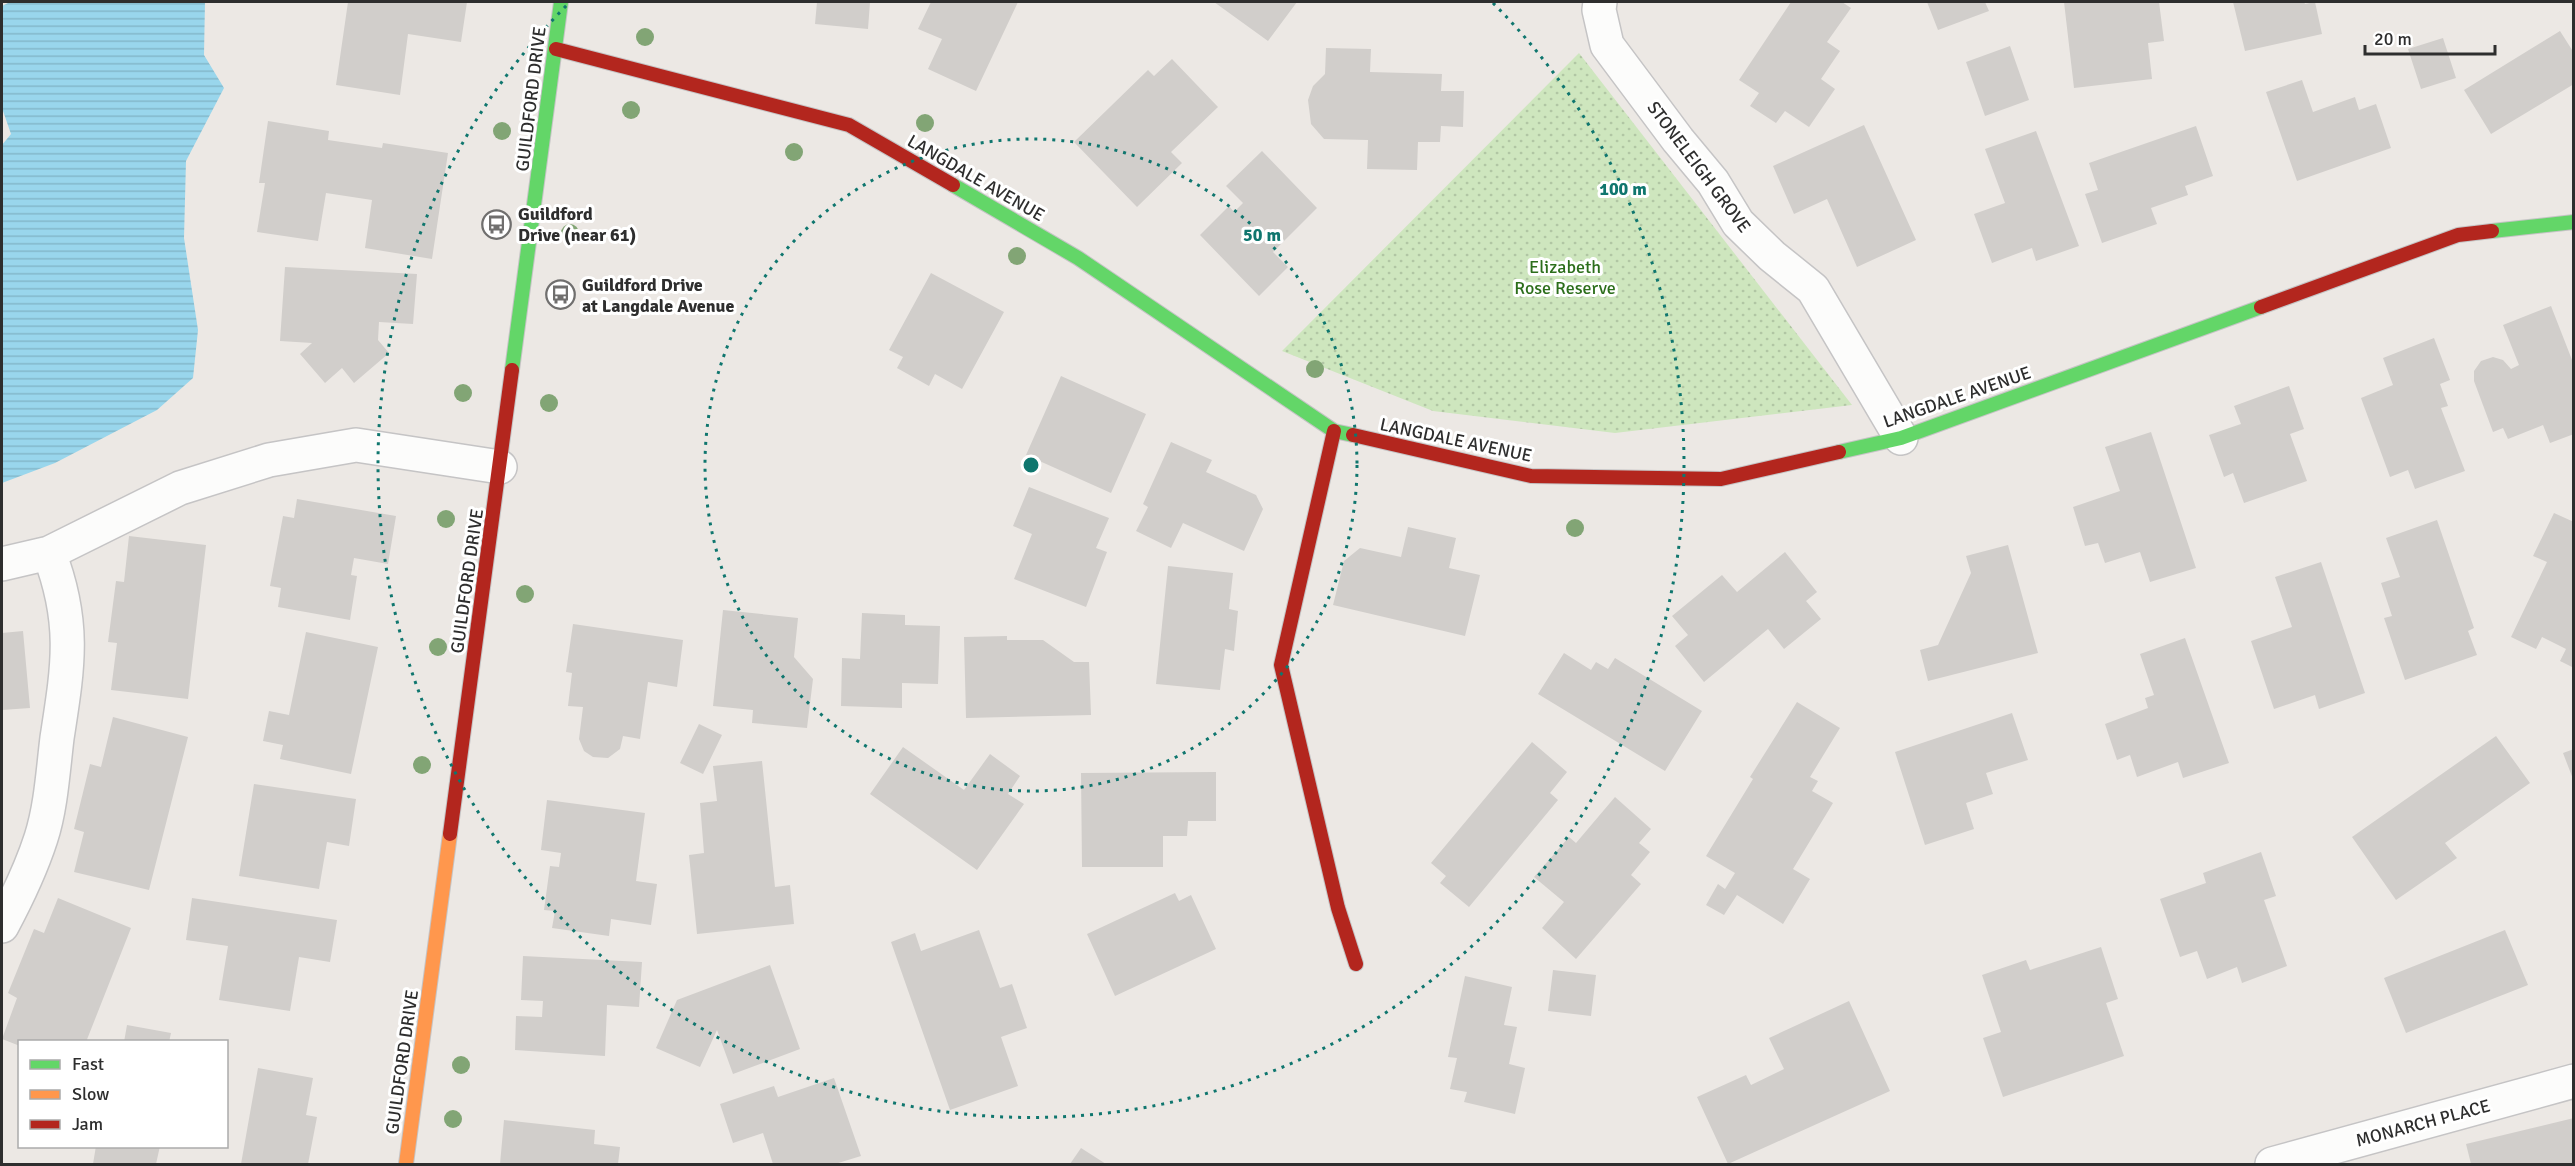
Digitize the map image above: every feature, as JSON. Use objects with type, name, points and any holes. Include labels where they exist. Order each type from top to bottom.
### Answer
[{"type":"street","name":"GUILDFORD DRIVE","points":[[406,1164],[561,2]]},
{"type":"street","name":"STONELEIGH GROVE","points":[[1600,2],[1599,10],[1608,45],[1678,140],[1713,182],[1738,223],[1772,256],[1813,289],[1901,438]]},
{"type":"street","name":"LANGDALE AVENUE","points":[[556,49],[849,125],[1078,258],[1334,431],[1531,476],[1721,479],[1901,438],[2458,235],[2574,222]]},
{"type":"street","points":[[1334,431],[1281,665],[1338,908],[1356,964]]},
{"type":"street","points":[[2,564],[49,553],[180,488],[269,460],[356,445],[500,467]]},
{"type":"street","points":[[2,926],[21,891],[42,836],[66,681],[69,643],[66,611],[59,578],[49,553]]},
{"type":"street","name":"MONARCH PLACE","points":[[2272,1164],[2574,1081]]},
{"type":"green space","name":"Elizabeth Rose Reserve","points":[[1579,53],[1852,405],[1615,433],[1433,411],[1282,351]]},
{"type":"water","points":[[10,2],[205,2],[204,55],[224,88],[186,161],[184,238],[198,330],[193,378],[157,410],[55,463],[2,483],[2,145],[11,134],[2,108],[2,6]]},
{"type":"building","points":[[348,2],[467,2],[461,42],[408,34],[400,95],[336,85]]},
{"type":"building","points":[[817,2],[870,2],[868,29],[815,24]]},
{"type":"building","points":[[931,2],[1018,2],[976,91],[928,69],[942,39],[918,29]]},
{"type":"building","points":[[1214,2],[1297,2],[1268,41]]},
{"type":"building","points":[[1791,2],[1842,2],[1851,8],[1827,42],[1840,51],[1821,79],[1835,89],[1809,127],[1785,111],[1776,123],[1750,106],[1759,93],[1739,80]]},
{"type":"building","points":[[1927,2],[1985,2],[1989,11],[1938,30]]},
{"type":"building","points":[[2064,2],[2159,2],[2164,41],[2148,43],[2152,79],[2074,88]]},
{"type":"building","points":[[2233,2],[2304,2],[2305,4],[2315,2],[2322,34],[2245,51]]},
{"type":"building","points":[[2560,31],[2574,53],[2574,84],[2491,134],[2464,90]]},
{"type":"building","points":[[2443,38],[2456,78],[2421,89],[2408,49]]},
{"type":"building","points":[[2010,46],[2029,100],[1985,116],[1966,62]]},
{"type":"building","points":[[1326,48],[1371,49],[1370,72],[1442,74],[1441,91],[1464,91],[1463,127],[1441,126],[1440,142],[1418,142],[1417,170],[1367,169],[1368,140],[1324,139],[1311,124],[1308,100],[1313,86],[1325,74]]},
{"type":"building","points":[[1172,59],[1218,107],[1171,152],[1182,163],[1137,207],[1074,142],[1148,70],[1154,76]]},
{"type":"building","points":[[2302,80],[2313,112],[2355,97],[2359,110],[2376,104],[2391,148],[2297,181],[2266,92]]},
{"type":"building","points":[[268,121],[329,131],[328,140],[382,148],[383,143],[448,153],[432,259],[365,248],[372,200],[326,193],[318,241],[257,232],[265,183],[259,183]]},
{"type":"building","points":[[1864,125],[1916,240],[1857,267],[1827,199],[1794,214],[1773,166]]},
{"type":"building","points":[[2196,126],[2213,176],[2185,186],[2188,195],[2151,208],[2157,224],[2102,243],[2085,194],[2098,190],[2089,163]]},
{"type":"building","points":[[2036,131],[2079,246],[2036,261],[2032,248],[1992,263],[1974,214],[2005,203],[1985,149]]},
{"type":"building","points":[[1262,151],[1317,208],[1273,252],[1288,267],[1259,296],[1200,235],[1229,206],[1234,212],[1243,203],[1226,186]]},
{"type":"building","points":[[285,267],[417,274],[413,324],[379,322],[378,340],[389,353],[354,383],[342,368],[325,383],[300,354],[312,343],[280,341]]},
{"type":"building","points":[[931,273],[1004,312],[962,389],[935,374],[929,386],[897,368],[903,357],[889,350]]},
{"type":"building","points":[[2551,306],[2574,365],[2574,434],[2550,443],[2543,425],[2508,439],[2503,428],[2493,432],[2474,381],[2474,371],[2481,361],[2493,357],[2503,360],[2511,369],[2519,365],[2503,325]]},
{"type":"building","points":[[2434,338],[2450,380],[2440,384],[2448,406],[2441,408],[2465,471],[2415,489],[2408,470],[2390,477],[2361,398],[2393,385],[2383,358]]},
{"type":"building","points":[[1061,376],[1146,414],[1111,493],[1026,455]]},
{"type":"building","points":[[2289,386],[2304,429],[2290,434],[2307,481],[2244,503],[2233,473],[2224,477],[2209,435],[2241,424],[2234,406]]},
{"type":"building","points":[[2151,432],[2196,568],[2150,582],[2140,552],[2105,563],[2098,543],[2085,546],[2073,507],[2120,491],[2105,447]]},
{"type":"building","points":[[1171,442],[1212,460],[1206,472],[1256,495],[1263,509],[1244,551],[1183,523],[1171,548],[1136,531],[1148,507],[1143,504]]},
{"type":"building","points":[[1029,487],[1109,518],[1096,548],[1107,552],[1086,607],[1014,579],[1032,534],[1013,526]]},
{"type":"building","points":[[297,499],[396,516],[388,564],[354,558],[351,575],[357,576],[350,620],[278,607],[281,588],[270,586],[283,516],[294,518]]},
{"type":"building","points":[[2554,513],[2574,522],[2574,668],[2560,661],[2566,649],[2542,637],[2536,649],[2511,637],[2547,562],[2533,556]]},
{"type":"building","points":[[2437,520],[2474,628],[2468,631],[2477,655],[2405,680],[2384,618],[2392,616],[2381,583],[2400,577],[2386,538]]},
{"type":"building","points":[[1408,527],[1456,538],[1449,568],[1480,575],[1465,636],[1333,605],[1344,561],[1360,548],[1401,557]]},
{"type":"building","points":[[129,536],[206,545],[188,699],[111,690],[117,643],[108,642],[116,581],[124,582]]},
{"type":"building","points":[[2008,545],[2038,653],[1928,681],[1920,650],[1938,645],[1971,573],[1966,556]]},
{"type":"building","points":[[1785,552],[1817,592],[1806,601],[1821,619],[1784,649],[1768,629],[1704,682],[1675,646],[1688,635],[1672,616],[1722,575],[1737,592]]},
{"type":"building","points":[[2321,562],[2365,693],[2319,709],[2315,695],[2274,709],[2251,641],[2292,627],[2275,577]]},
{"type":"building","points":[[1168,566],[1233,573],[1229,609],[1238,611],[1234,651],[1225,649],[1220,690],[1156,684]]},
{"type":"building","points":[[723,610],[798,618],[794,657],[813,679],[807,728],[752,723],[753,710],[713,706]]},
{"type":"building","points":[[862,613],[905,615],[905,625],[940,626],[938,684],[902,683],[902,708],[841,706],[842,658],[860,659]]},
{"type":"building","points":[[573,624],[683,640],[677,687],[648,682],[640,739],[623,736],[620,749],[608,758],[593,757],[584,751],[579,739],[583,707],[568,706],[572,673],[566,672]]},
{"type":"building","points":[[23,631],[30,708],[2,710],[2,633]]},
{"type":"building","points":[[306,632],[378,647],[351,774],[280,759],[283,745],[263,741],[269,711],[289,715]]},
{"type":"building","points":[[1007,636],[1007,640],[1043,640],[1074,662],[1089,662],[1091,715],[966,718],[964,637]]},
{"type":"building","points":[[2185,638],[2229,763],[2183,778],[2178,762],[2137,777],[2130,755],[2117,760],[2105,724],[2148,708],[2145,698],[2154,695],[2140,654]]},
{"type":"building","points":[[1564,653],[1591,670],[1596,662],[1608,669],[1615,658],[1702,711],[1665,771],[1538,694]]},
{"type":"building","points":[[1797,702],[1840,728],[1810,777],[1818,781],[1812,791],[1833,803],[1793,869],[1810,879],[1783,924],[1737,895],[1724,915],[1706,905],[1718,884],[1725,889],[1735,873],[1706,856],[1753,779],[1750,777]]},
{"type":"building","points":[[2012,713],[2028,760],[1986,773],[1993,794],[1966,803],[1974,829],[1925,845],[1895,752]]},
{"type":"building","points":[[113,717],[188,737],[149,890],[74,872],[84,832],[74,829],[90,764],[101,767]]},
{"type":"building","points":[[699,724],[722,735],[703,774],[680,763]]},
{"type":"building","points":[[2496,736],[2530,783],[2445,843],[2457,858],[2396,900],[2352,837]]},
{"type":"building","points":[[1532,742],[1567,772],[1550,793],[1558,800],[1469,907],[1440,883],[1446,876],[1431,863]]},
{"type":"building","points":[[903,747],[964,790],[990,754],[1020,776],[1008,794],[1024,804],[977,870],[870,794]]},
{"type":"building","points":[[2574,749],[2574,779],[2573,779],[2563,753]]},
{"type":"building","points":[[762,761],[775,887],[790,885],[794,924],[697,934],[689,855],[704,853],[700,803],[717,801],[713,766]]},
{"type":"building","points":[[1216,772],[1216,821],[1188,821],[1187,836],[1163,836],[1163,867],[1082,867],[1081,773]]},
{"type":"building","points":[[254,784],[356,799],[349,846],[327,842],[319,889],[239,876]]},
{"type":"building","points":[[1615,797],[1651,829],[1639,843],[1650,852],[1631,875],[1641,884],[1576,959],[1542,928],[1564,902],[1534,877],[1569,837],[1576,843]]},
{"type":"building","points":[[547,800],[645,813],[636,881],[657,884],[651,925],[611,919],[609,936],[552,928],[555,911],[544,910],[550,866],[559,867],[561,853],[541,850]]},
{"type":"building","points":[[2261,852],[2276,896],[2264,900],[2287,966],[2242,983],[2237,967],[2207,979],[2197,951],[2180,957],[2160,899],[2206,883],[2203,873]]},
{"type":"building","points":[[1175,893],[1179,901],[1191,895],[1216,949],[1115,996],[1087,934]]},
{"type":"building","points":[[58,898],[131,928],[87,1040],[18,1040],[18,1045],[2,1039],[17,998],[8,993],[34,929],[44,933]]},
{"type":"building","points":[[192,898],[337,920],[330,962],[299,957],[290,1011],[219,1000],[228,946],[186,940]]},
{"type":"building","points":[[979,930],[1000,988],[1012,984],[1027,1028],[1001,1037],[1018,1086],[950,1110],[891,942],[915,933],[921,951]]},
{"type":"building","points":[[2505,930],[2528,985],[2406,1033],[2384,978]]},
{"type":"building","points":[[2101,947],[2118,999],[2106,1003],[2124,1056],[2003,1097],[1983,1038],[2001,1032],[1982,975],[2026,960],[2030,970]]},
{"type":"building","points":[[523,956],[642,962],[639,1007],[607,1005],[605,1056],[515,1050],[516,1016],[542,1017],[543,1001],[521,1000]]},
{"type":"building","points":[[770,965],[800,1049],[733,1074],[717,1030],[700,1067],[656,1048],[677,1000]]},
{"type":"building","points":[[1553,970],[1596,975],[1591,1016],[1548,1011]]},
{"type":"building","points":[[1465,976],[1512,987],[1504,1025],[1517,1027],[1509,1064],[1525,1068],[1515,1114],[1464,1102],[1467,1092],[1450,1089],[1457,1058],[1448,1057]]},
{"type":"building","points":[[1849,1001],[1890,1091],[1728,1164],[1697,1097],[1746,1075],[1751,1085],[1784,1069],[1769,1038]]},
{"type":"building","points":[[127,1025],[171,1033],[169,1040],[124,1040]]},
{"type":"building","points":[[258,1068],[313,1078],[306,1115],[317,1117],[308,1164],[241,1164]]},
{"type":"building","points":[[834,1078],[861,1156],[835,1164],[773,1164],[763,1133],[733,1143],[720,1104],[774,1086],[778,1097]]},
{"type":"building","points":[[2574,1118],[2574,1164],[2471,1164],[2466,1144]]},
{"type":"building","points":[[504,1120],[595,1130],[594,1144],[620,1147],[618,1164],[500,1164]]},
{"type":"building","points":[[96,1148],[160,1148],[156,1164],[93,1164]]},
{"type":"building","points":[[1081,1148],[1106,1164],[1070,1164]]},
{"type":"traffic: fast","points":[[512,370],[561,2]]},
{"type":"traffic: fast","points":[[953,185],[1078,258],[1334,431],[1353,435]]},
{"type":"traffic: fast","points":[[2492,231],[2574,222]]},
{"type":"traffic: fast","points":[[1839,452],[1901,438],[2261,307]]},
{"type":"traffic: slow","points":[[406,1164],[450,834]]},
{"type":"traffic: jam","points":[[556,49],[849,125],[953,185]]},
{"type":"traffic: jam","points":[[2261,307],[2458,235],[2492,231]]},
{"type":"traffic: jam","points":[[450,834],[512,370]]},
{"type":"traffic: jam","points":[[1334,431],[1281,665],[1338,908],[1356,964]]},
{"type":"traffic: jam","points":[[1353,435],[1531,476],[1721,479],[1839,452]]},
{"type":"place","name":"Guildford Drive (near 61)","points":[[497,224]]},
{"type":"place","name":"Guildford Drive at Langdale Avenue","points":[[561,295]]}]
